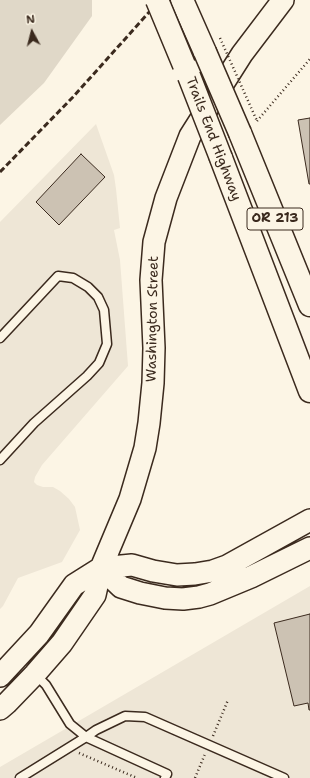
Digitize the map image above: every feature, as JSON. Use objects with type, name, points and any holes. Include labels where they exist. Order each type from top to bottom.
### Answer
[{"type":"highway","name":"Trails End Highway","points":[[157,0],[221,158],[310,391]]},
{"type":"highway","name":"Trails End Highway","points":[[182,0],[207,41],[249,127],[310,305]]},
{"type":"main road","name":"Washington Street","points":[[0,709],[35,674],[62,643],[95,595],[100,568],[130,499],[146,442],[153,382],[154,348],[151,280],[154,242],[166,198],[190,136],[242,54],[283,0]]},
{"type":"main road","points":[[0,676],[39,634],[74,585],[100,568],[132,565],[153,571],[177,575],[213,571],[227,566],[310,520]]},
{"type":"main road","points":[[100,568],[122,587],[140,594],[165,598],[199,598],[251,577],[310,548]]},
{"type":"lane","points":[[0,338],[58,276],[73,278],[88,287],[98,297],[104,310],[107,344],[99,363],[88,376],[34,423],[0,460]]},
{"type":"lane","points":[[35,674],[46,685],[70,724],[86,737],[167,774],[165,778]]},
{"type":"lane","points":[[20,778],[86,737],[125,716],[145,717],[284,778]]},
{"type":"path","points":[[207,41],[249,127],[310,59]]},
{"type":"path","points":[[69,748],[137,778]]},
{"type":"shaded area","points":[[0,0],[92,0],[92,16],[44,83],[0,125]]},
{"type":"shaded area","points":[[96,124],[114,175],[116,189],[120,228],[114,230],[120,260],[128,366],[42,465],[35,477],[34,482],[37,485],[43,487],[53,487],[69,499],[75,507],[80,530],[62,562],[18,578],[0,609],[0,222]]},
{"type":"shaded area","points":[[310,586],[310,778],[0,778],[0,767]]},
{"type":"building","points":[[310,118],[310,184],[309,184],[298,120]]},
{"type":"building","points":[[81,154],[105,177],[59,225],[36,202]]},
{"type":"building","points":[[310,614],[309,710],[308,703],[294,706],[274,623]]},
{"type":"railway","points":[[0,172],[73,97],[160,0]]}]
